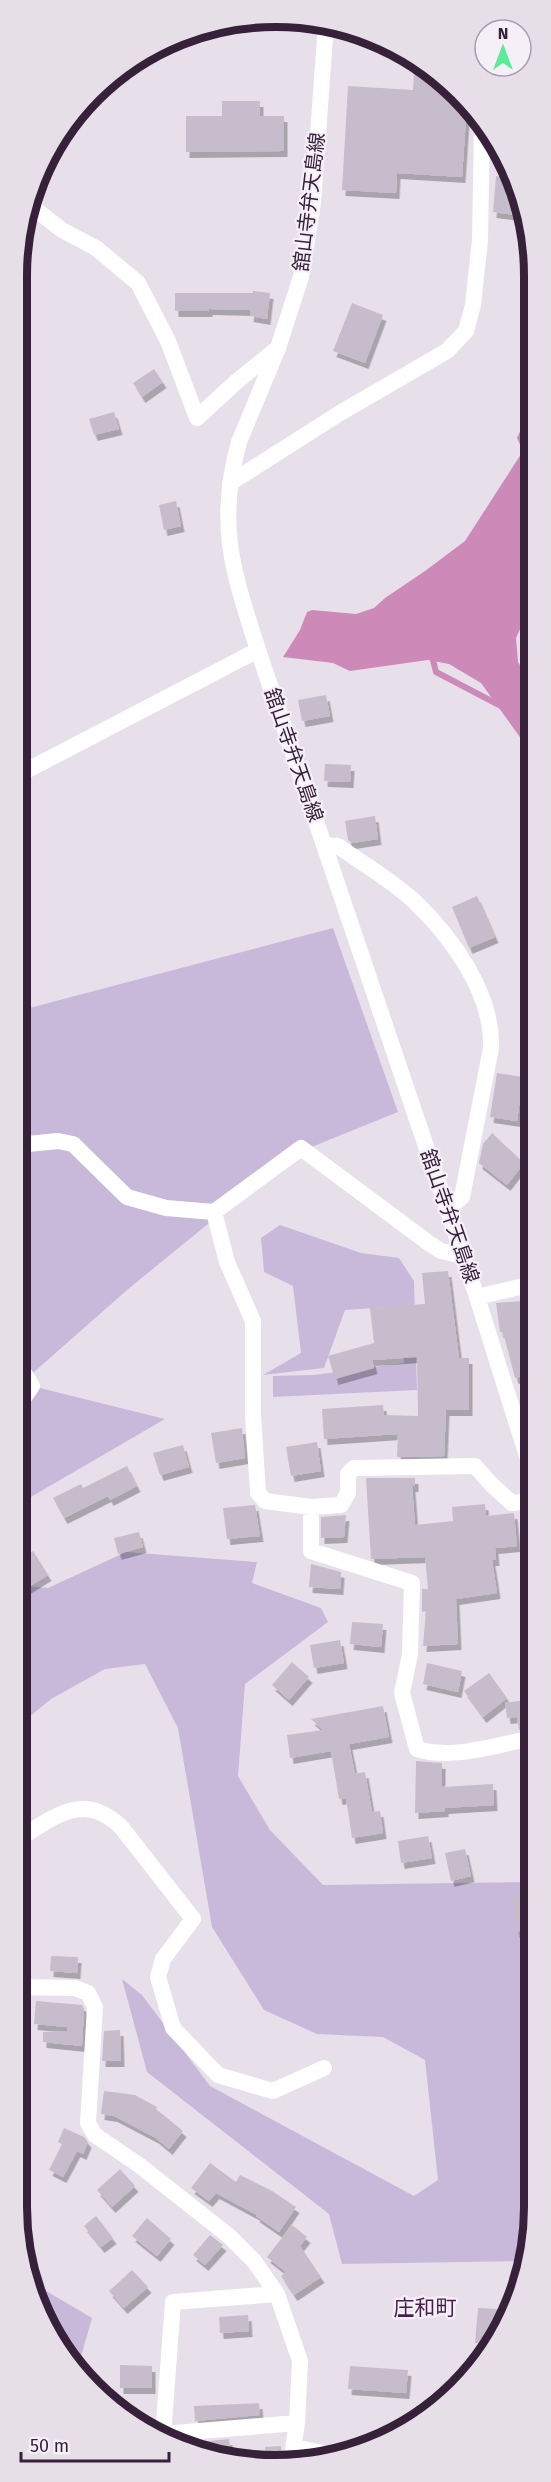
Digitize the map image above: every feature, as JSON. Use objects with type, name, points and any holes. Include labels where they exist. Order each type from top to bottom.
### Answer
[{"type":"street","name":"舘山寺弁天島線","points":[[325,32],[313,203],[308,240],[301,277],[278,348],[239,442],[230,483],[227,532],[230,556],[258,650],[477,1297],[524,1447]]},
{"type":"street","points":[[230,483],[340,413],[447,351],[466,331],[473,305],[480,240],[482,137]]},
{"type":"street","points":[[36,209],[62,230],[96,248],[138,283],[168,341],[197,418],[236,381],[278,348]]},
{"type":"street","points":[[27,770],[258,650]]},
{"type":"street","points":[[324,845],[338,846],[412,899],[448,940],[474,980],[486,1005],[492,1034],[488,1062],[462,1197],[447,1209]]},
{"type":"street","points":[[27,1144],[58,1141],[74,1144],[127,1197],[166,1208],[214,1212],[301,1148],[430,1244],[441,1251],[463,1256]]},
{"type":"street","points":[[214,1212],[227,1262],[253,1321],[253,1414],[258,1492],[265,1501],[311,1507],[341,1505],[348,1493],[348,1474],[354,1468],[476,1466],[512,1503],[524,1502]]},
{"type":"street","points":[[477,1297],[524,1286]]},
{"type":"street","points":[[27,1377],[32,1386],[27,1393]]},
{"type":"street","points":[[311,1507],[311,1551],[412,1583],[410,1654],[402,1693],[417,1749],[429,1753],[470,1750],[524,1740]]},
{"type":"street","points":[[27,1834],[61,1813],[86,1808],[111,1817],[122,1828],[193,1919],[163,1959],[158,1977],[173,2028],[218,2075],[273,2091],[324,2068]]},
{"type":"street","points":[[27,1987],[75,1988],[88,1993],[95,2007],[88,2123],[95,2135],[139,2164],[229,2236],[254,2261],[278,2294],[300,2361],[297,2423],[292,2454]]},
{"type":"street","points":[[169,2431],[173,2302],[278,2294]]},
{"type":"street","points":[[181,2437],[297,2423]]},
{"type":"shaded area","points":[[524,423],[524,620],[516,638],[518,662],[524,671],[524,743],[481,683],[449,664],[428,660],[350,671],[333,663],[283,657],[300,630],[307,612],[312,610],[356,614],[374,608],[465,541],[523,451],[517,438]]},
{"type":"shaded area","points":[[333,928],[398,1112],[309,1148],[301,1148],[127,1290],[27,1378],[27,1009]]},
{"type":"shaded area","points":[[280,1225],[361,1253],[399,1258],[414,1281],[417,1390],[273,1397],[273,1376],[314,1375],[404,1363],[404,1306],[345,1310],[324,1368],[263,1375],[301,1353],[293,1286],[264,1272],[261,1238]]},
{"type":"shaded area","points":[[32,1386],[165,1419],[27,1499],[27,1392]]},
{"type":"shaded area","points":[[126,1552],[257,1562],[252,1583],[321,1608],[328,1622],[245,1684],[238,1776],[270,1830],[323,1885],[524,1882],[524,2206],[518,2261],[342,2264],[329,2214],[147,2072],[122,1979],[142,1995],[210,2086],[414,2196],[438,2180],[425,2060],[383,2037],[317,2034],[264,2010],[212,1927],[178,1728],[145,1664],[105,1669],[51,1699],[27,1719],[27,1586],[48,1588]]},
{"type":"shaded area","points":[[41,2288],[92,2318],[80,2360],[60,2331]]},
{"type":"building","points":[[415,70],[451,100],[466,116],[462,177],[397,173],[396,193],[342,190],[348,86],[413,90]]},
{"type":"building","points":[[222,101],[260,101],[260,116],[284,116],[284,151],[186,152],[186,116],[222,116]]},
{"type":"building","points":[[496,176],[503,177],[517,215],[493,212]]},
{"type":"building","points":[[253,291],[270,293],[267,319],[250,316],[251,310],[175,311],[175,293],[253,293]]},
{"type":"building","points":[[352,303],[383,315],[365,363],[333,351]]},
{"type":"building","points":[[154,369],[163,382],[142,397],[133,383]]},
{"type":"building","points":[[114,412],[119,429],[94,435],[89,419]]},
{"type":"building","points":[[176,501],[181,526],[164,530],[159,505]]},
{"type":"building","points":[[326,695],[330,716],[302,721],[298,700]]},
{"type":"building","points":[[325,764],[351,765],[350,782],[324,781]]},
{"type":"building","points":[[375,816],[378,839],[352,843],[348,840],[345,821]]},
{"type":"building","points":[[477,896],[495,937],[469,948],[452,907]]},
{"type":"building","points":[[497,1073],[523,1077],[517,1121],[490,1117]]},
{"type":"building","points":[[492,1133],[524,1163],[507,1185],[479,1163],[483,1144]]},
{"type":"building","points":[[448,1271],[459,1358],[469,1358],[469,1410],[446,1410],[444,1456],[397,1457],[398,1434],[324,1439],[322,1409],[383,1405],[384,1415],[418,1416],[417,1357],[372,1360],[374,1368],[335,1379],[328,1356],[374,1343],[370,1308],[425,1304],[422,1273]]},
{"type":"building","points":[[523,1301],[524,1376],[515,1378],[503,1332],[500,1332],[496,1303]]},
{"type":"building","points":[[242,1428],[245,1458],[216,1463],[211,1433]]},
{"type":"building","points":[[317,1442],[321,1471],[291,1476],[286,1447]]},
{"type":"building","points":[[183,1445],[189,1467],[160,1475],[153,1453]]},
{"type":"building","points":[[127,1466],[137,1486],[110,1500],[108,1496],[64,1518],[53,1498],[81,1484],[83,1488]]},
{"type":"building","points":[[366,1478],[415,1478],[415,1486],[412,1486],[415,1525],[453,1521],[452,1507],[485,1504],[486,1516],[514,1513],[517,1546],[495,1548],[496,1560],[492,1560],[497,1593],[456,1599],[458,1644],[423,1646],[426,1611],[422,1612],[422,1589],[428,1589],[425,1557],[371,1559]]},
{"type":"building","points":[[255,1505],[260,1536],[227,1539],[223,1508]]},
{"type":"building","points":[[346,1515],[344,1537],[321,1538],[321,1517]]},
{"type":"building","points":[[139,1532],[143,1547],[118,1554],[114,1538]]},
{"type":"building","points":[[33,1551],[48,1575],[27,1588],[27,1555]]},
{"type":"building","points":[[311,1564],[341,1572],[340,1589],[309,1587]]},
{"type":"building","points":[[352,1622],[383,1624],[381,1647],[350,1644]]},
{"type":"building","points":[[340,1640],[344,1663],[314,1668],[310,1645]]},
{"type":"building","points":[[292,1662],[309,1677],[289,1700],[272,1685]]},
{"type":"building","points":[[427,1663],[462,1671],[458,1692],[423,1684]]},
{"type":"building","points":[[489,1673],[507,1698],[483,1717],[464,1691]]},
{"type":"building","points":[[524,1700],[524,1729],[519,1730],[517,1717],[507,1718],[505,1703]]},
{"type":"building","points":[[383,1706],[389,1737],[349,1744],[355,1774],[365,1772],[372,1812],[380,1811],[383,1833],[352,1838],[346,1798],[339,1799],[331,1751],[290,1758],[287,1735],[323,1730],[311,1719]]},
{"type":"building","points":[[416,1761],[442,1763],[442,1787],[493,1784],[494,1805],[445,1808],[445,1811],[415,1813]]},
{"type":"building","points":[[428,1836],[432,1858],[401,1863],[398,1841]]},
{"type":"building","points":[[465,1849],[471,1876],[451,1881],[445,1853]]},
{"type":"building","points":[[524,1892],[524,1931],[516,1932],[512,1894]]},
{"type":"building","points":[[51,1956],[78,1957],[77,1973],[50,1971]]},
{"type":"building","points":[[36,2001],[82,2005],[84,2009],[82,2046],[43,2042],[43,2032],[67,2031],[67,2027],[34,2024]]},
{"type":"building","points":[[120,2030],[121,2061],[102,2061],[104,2031]]},
{"type":"building","points":[[104,2091],[135,2095],[157,2107],[156,2109],[183,2131],[169,2149],[156,2138],[114,2116],[101,2114]]},
{"type":"building","points":[[64,2128],[84,2137],[88,2142],[83,2154],[77,2151],[63,2177],[49,2170],[62,2144],[58,2142]]},
{"type":"building","points":[[210,2163],[236,2182],[240,2175],[272,2191],[296,2207],[279,2232],[257,2215],[216,2193],[209,2201],[191,2188]]},
{"type":"building","points":[[120,2169],[135,2186],[112,2207],[97,2190]]},
{"type":"building","points":[[96,2216],[113,2238],[101,2247],[84,2226]]},
{"type":"building","points":[[147,2218],[171,2239],[157,2256],[132,2236]]},
{"type":"building","points":[[292,2225],[307,2237],[300,2246],[321,2277],[294,2295],[281,2276],[286,2272],[267,2257]]},
{"type":"building","points":[[210,2235],[223,2245],[205,2265],[193,2255]]},
{"type":"building","points":[[132,2270],[148,2287],[124,2308],[109,2291]]},
{"type":"building","points":[[478,2308],[499,2309],[498,2315],[483,2343],[475,2343]]},
{"type":"building","points":[[248,2315],[249,2331],[220,2333],[219,2317]]},
{"type":"building","points":[[120,2365],[152,2366],[152,2388],[120,2388]]},
{"type":"building","points":[[350,2366],[408,2370],[406,2393],[348,2389]]},
{"type":"building","points":[[259,2403],[260,2415],[195,2421],[194,2406]]},
{"type":"building","points":[[229,2439],[230,2451],[211,2447],[200,2442]]},
{"type":"building","points":[[281,2446],[281,2455],[265,2454],[265,2447]]},
{"type":"waterway","points":[[437,656],[433,660],[436,672],[501,706]]},
{"type":"district","name":"庄和町","points":[[425,2308]]}]
